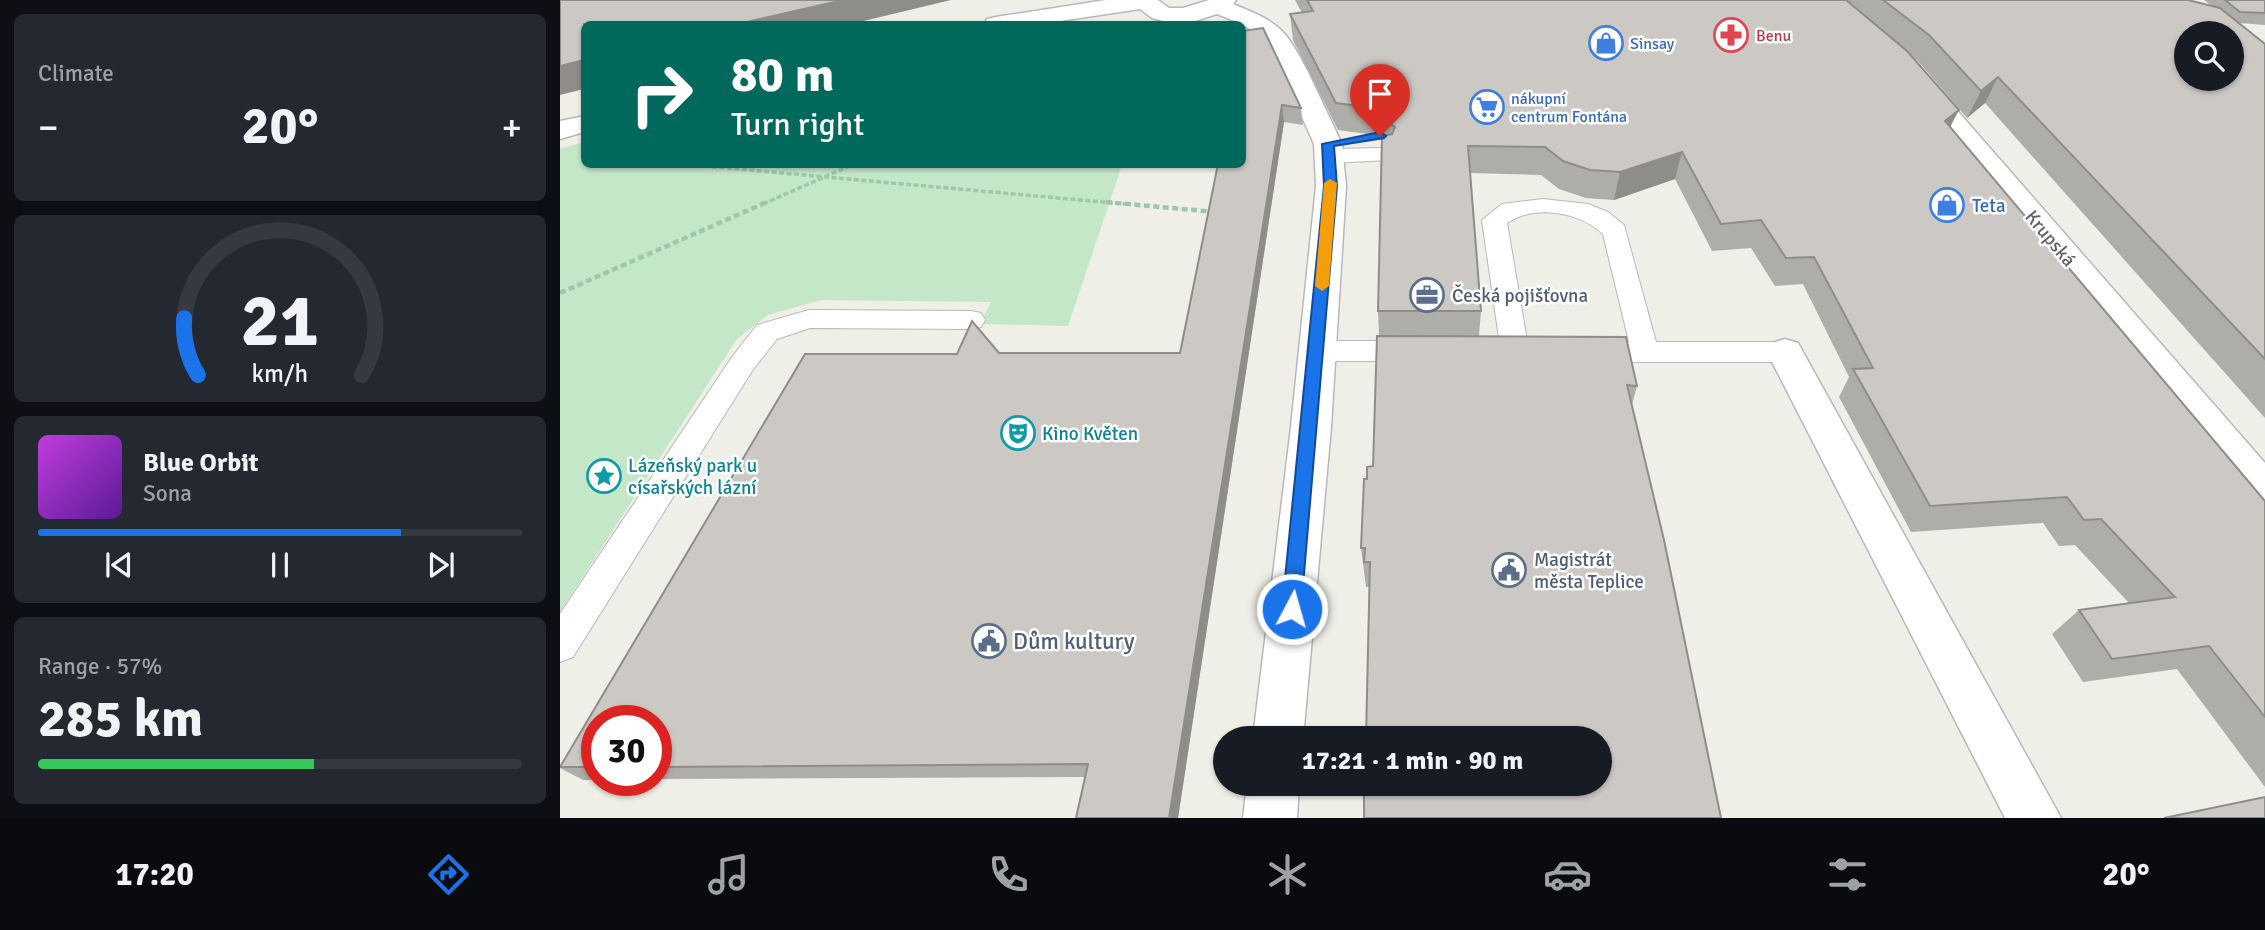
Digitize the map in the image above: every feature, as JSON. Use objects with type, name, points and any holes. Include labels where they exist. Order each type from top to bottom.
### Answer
[{"type":"street","points":[[1015,21],[1146,0],[1156,11],[1167,14],[1194,14],[1221,3],[1277,37],[1296,72],[1328,150],[1331,186],[1279,726]]},
{"type":"street","name":"Krupská","points":[[1897,60],[2265,492]]},
{"type":"street","points":[[1785,352],[2034,818]]},
{"type":"street","points":[[1270,818],[1272,796]]},
{"type":"lane","points":[[1328,150],[1381,146]]},
{"type":"lane","points":[[1645,352],[1615,231],[1599,217],[1579,209],[1543,206],[1511,209],[1494,220],[1527,352],[1645,352],[1785,352]]},
{"type":"lane","points":[[560,645],[742,364],[768,332],[809,319],[971,320]]},
{"type":"lane","points":[[1317,351],[1449,351]]},
{"type":"path","points":[[730,168],[1228,213]]},
{"type":"path","points":[[560,293],[845,168]]},
{"type":"green space","name":"Lázeňský park u císařských lázní","points":[[581,143],[581,168],[1121,168],[1068,326],[980,324],[991,302],[821,300],[768,315],[737,339],[560,612],[560,149]]},
{"type":"building","points":[[560,0],[843,0],[751,21],[581,21],[581,61],[560,66]]},
{"type":"building","points":[[1307,0],[1846,0],[1907,51],[1959,110],[1945,121],[2265,501],[2265,717],[2209,646],[2112,659],[2079,610],[2175,597],[2101,519],[2084,520],[2067,497],[1930,506],[1853,369],[1873,368],[1814,257],[1786,258],[1761,220],[1721,224],[1682,152],[1620,172],[1590,170],[1563,161],[1545,147],[1468,146],[1481,311],[1378,311],[1382,136],[1392,134],[1395,127],[1382,119],[1382,109],[1336,103],[1290,14],[1313,11]]},
{"type":"building","points":[[1883,0],[2188,0],[2220,8],[2236,21],[2174,21],[2174,91],[2244,91],[2244,27],[2265,44],[2265,359],[1998,77],[1981,91],[1929,35]]},
{"type":"building","points":[[2225,0],[2265,0],[2265,13],[2240,12]]},
{"type":"building","points":[[1263,28],[1301,108],[1282,105],[1169,818],[1076,818],[1088,764],[672,767],[672,705],[597,705],[805,354],[957,354],[972,321],[999,353],[1180,353],[1217,168],[1246,168],[1246,30]]},
{"type":"building","name":"Magistrát města Teplice","points":[[1377,336],[1626,337],[1637,386],[1627,385],[1664,540],[1721,818],[1364,818],[1364,796],[1612,796],[1612,726],[1366,726],[1370,562],[1364,562],[1365,548],[1361,548],[1364,479],[1367,479],[1367,467],[1373,466]]},
{"type":"building","points":[[581,732],[581,767],[560,767]]},
{"type":"building","points":[[2265,797],[2265,818],[2164,818]]},
{"type":"slow traffic","points":[[1322,286],[1330,183]]},
{"type":"place","name":"Benu","points":[[1731,35]]},
{"type":"place","name":"Sinsay","points":[[1606,43]]},
{"type":"place","name":"nákupní centrum Fontána","points":[[1487,107]]},
{"type":"place","name":"Teta","points":[[1947,205]]},
{"type":"place","name":"Česká pojišťovna","points":[[1427,295]]},
{"type":"place","name":"Kino Květen","points":[[1018,433]]},
{"type":"place","name":"Lázeňský park u císařských lázní","points":[[604,476]]},
{"type":"place","name":"Magistrát města Teplice","points":[[1509,570]]},
{"type":"place","name":"Dům kultury","points":[[989,641]]},
{"type":"route","points":[[1292,609],[1311,427],[1331,186],[1328,144],[1380,136]]}]
